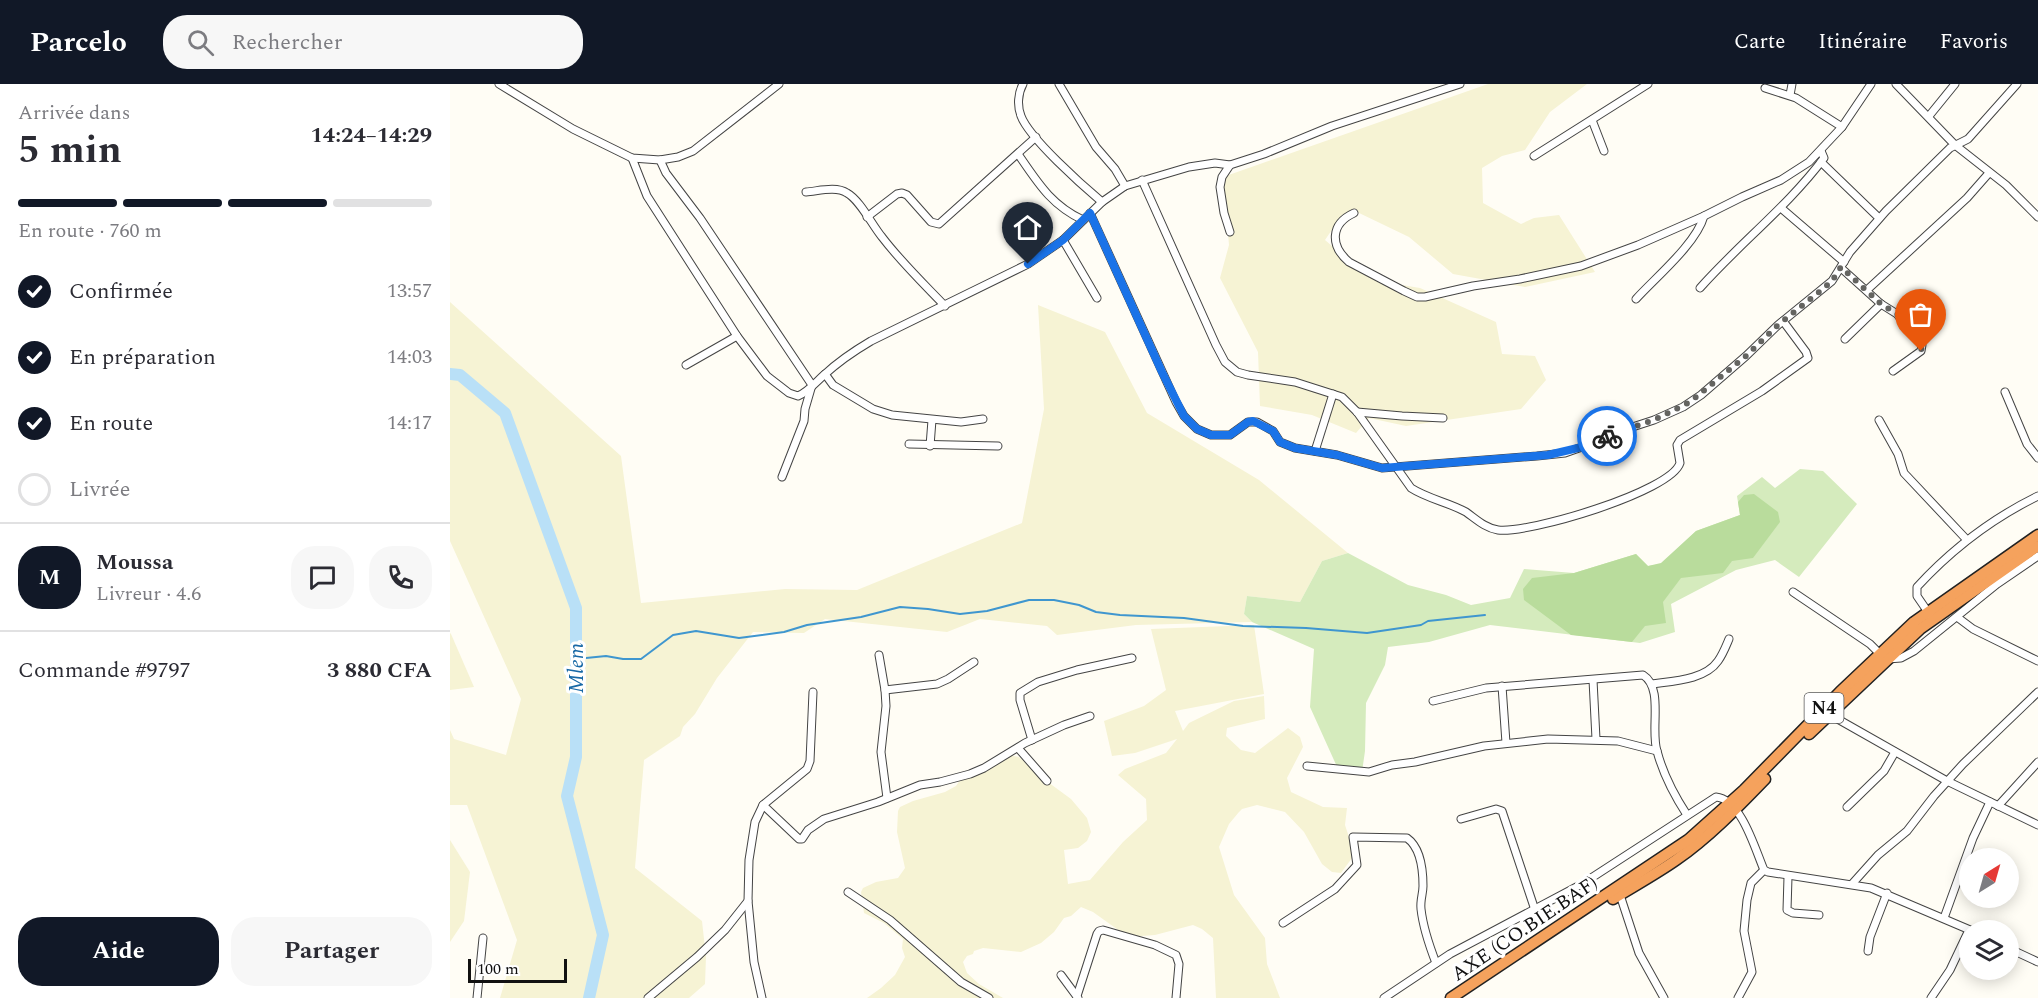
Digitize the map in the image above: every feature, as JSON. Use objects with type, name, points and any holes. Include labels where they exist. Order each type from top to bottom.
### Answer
[{"type":"highway","name":"N4","points":[[1930,615],[2038,535]]},
{"type":"highway","name":"N4","points":[[1618,892],[1646,874],[1733,806],[1884,656],[1906,629],[2038,546]]},
{"type":"highway","name":"AXE (CO.BIE.BAF)","points":[[1456,998],[1618,892]]},
{"type":"street","points":[[499,84],[573,129],[632,158],[660,160],[678,157],[693,151],[779,84]]},
{"type":"street","points":[[1023,84],[1018,102],[1021,117],[1065,168],[1102,202]]},
{"type":"street","points":[[1059,84],[1096,147],[1125,186]]},
{"type":"street","points":[[632,158],[647,196],[737,336],[767,376],[789,393],[798,396],[804,394],[853,352],[871,341],[1028,264],[1063,240],[1102,202],[1125,186],[1167,172],[1203,164],[1230,165],[1264,154],[1332,126],[1460,84]]},
{"type":"street","points":[[1534,156],[1648,84]]},
{"type":"street","points":[[1790,95],[1792,84]]},
{"type":"street","points":[[1354,213],[1346,217],[1335,237],[1342,256],[1349,262],[1417,297],[1581,267],[1638,245],[1781,180],[1821,152],[1842,127],[1871,84]]},
{"type":"street","points":[[1896,84],[1955,145],[2014,192],[2038,217]]},
{"type":"street","points":[[1929,116],[1954,84]]},
{"type":"street","points":[[1090,213],[1162,372],[1184,416],[1197,429],[1211,435],[1230,435],[1253,421],[1273,431],[1280,442],[1295,448],[1337,455],[1382,468],[1565,453],[1683,407],[1746,356],[1783,321],[1832,281],[1850,252],[1879,218],[1955,145],[1968,139],[2017,84]]},
{"type":"street","points":[[1765,88],[1790,95],[1842,127]]},
{"type":"street","points":[[1592,120],[1604,151]]},
{"type":"street","points":[[867,217],[897,194],[902,193],[907,195],[931,222],[939,224],[1036,137]]},
{"type":"street","points":[[1700,288],[1781,208],[1821,162],[1824,157],[1821,152]]},
{"type":"street","points":[[1018,154],[1038,184],[1055,203],[1083,220]]},
{"type":"street","points":[[660,160],[812,385]]},
{"type":"street","points":[[1821,162],[1879,218]]},
{"type":"street","points":[[1230,165],[1222,177],[1220,187],[1230,232]]},
{"type":"street","points":[[1867,290],[1967,198],[1989,173]]},
{"type":"street","points":[[1142,180],[1215,345],[1225,362],[1237,372],[1294,382],[1342,397],[1357,412],[1411,488],[1424,496],[1465,512],[1484,525],[1498,530],[1539,525],[1616,502],[1636,494],[1676,471],[1680,463],[1677,447],[1680,440],[1753,397],[1806,361],[1808,355],[1783,321]]},
{"type":"street","points":[[806,192],[837,189],[853,197],[906,266],[945,306]]},
{"type":"street","points":[[1781,208],[1881,304],[1897,314],[1922,348],[1893,371]]},
{"type":"street","points":[[1636,299],[1680,253],[1700,227],[1704,216]]},
{"type":"street","points":[[1063,240],[1097,298]]},
{"type":"street","points":[[1845,339],[1881,304]]},
{"type":"street","points":[[686,365],[737,336]]},
{"type":"street","points":[[825,374],[833,385],[873,409],[892,415],[961,422],[983,419]]},
{"type":"street","points":[[782,477],[804,421],[812,385]]},
{"type":"street","points":[[2006,393],[2027,444],[2038,458]]},
{"type":"street","points":[[1315,451],[1333,394]]},
{"type":"street","points":[[1357,412],[1443,418]]},
{"type":"street","points":[[930,446],[932,420]]},
{"type":"street","points":[[1879,420],[1899,454],[1904,473],[1968,540]]},
{"type":"street","points":[[909,444],[998,446]]},
{"type":"street","points":[[1930,615],[1917,596],[1917,587],[1968,540],[2038,496]]},
{"type":"street","points":[[1793,592],[1884,656],[1901,658],[1914,651],[1997,584],[2038,556]]},
{"type":"street","points":[[1957,617],[1973,629],[2038,661]]},
{"type":"street","points":[[1652,684],[1680,680],[1711,669],[1718,662],[1729,639]]},
{"type":"street","points":[[879,655],[886,706],[881,752],[887,798]]},
{"type":"street","points":[[1032,740],[1020,700],[1020,693],[1025,688],[1077,670],[1132,658]]},
{"type":"street","points":[[885,690],[937,684],[974,662]]},
{"type":"street","points":[[1433,701],[1463,692],[1502,686],[1638,675],[1647,678],[1652,684],[1656,705],[1653,730],[1657,751],[1668,780],[1687,815]]},
{"type":"street","points":[[1593,680],[1596,739]]},
{"type":"street","points":[[1502,686],[1506,743]]},
{"type":"street","points":[[762,998],[754,963],[748,901],[752,830],[763,805],[807,769],[810,760],[813,692]]},
{"type":"street","points":[[1852,884],[1878,855],[1907,831],[1947,781],[2038,692]]},
{"type":"street","points":[[1826,712],[1947,781],[2038,825]]},
{"type":"street","points":[[763,805],[799,839],[802,839],[808,830],[824,819],[920,785],[970,774],[1032,740],[1090,716]]},
{"type":"street","points":[[1307,766],[1369,772],[1392,765],[1506,743],[1548,739],[1596,739],[1631,743],[1657,751]]},
{"type":"street","points":[[1018,748],[1047,781]]},
{"type":"street","points":[[1847,807],[1884,771],[1895,752]]},
{"type":"street","points":[[1944,918],[1973,838],[1994,804],[2038,762]]},
{"type":"street","points":[[1384,998],[1466,945],[1582,884],[1716,797],[1724,799],[1733,806],[1764,870],[1788,877],[1852,884],[1887,893],[1959,925]]},
{"type":"street","points":[[1461,819],[1496,809],[1502,811],[1535,910]]},
{"type":"street","points":[[1283,923],[1335,889],[1357,865],[1353,837],[1407,838],[1413,843],[1420,861],[1423,888],[1421,908],[1426,936],[1436,963]]},
{"type":"street","points":[[1738,998],[1752,972],[1744,932],[1747,900],[1751,883],[1764,870]]},
{"type":"street","points":[[1788,877],[1787,910],[1792,913],[1819,915]]},
{"type":"street","points":[[848,892],[890,920],[961,982],[989,998]]},
{"type":"street","points":[[1618,892],[1640,953],[1664,998]]},
{"type":"street","points":[[1868,951],[1870,937],[1887,893]]},
{"type":"street","points":[[648,998],[725,930],[748,901]]},
{"type":"street","points":[[1078,997],[1097,934],[1103,930],[1155,945],[1176,955],[1179,964],[1176,998]]},
{"type":"street","points":[[477,998],[483,938]]},
{"type":"street","points":[[1931,998],[1950,970],[1959,951]]},
{"type":"street","points":[[2019,953],[2038,962]]},
{"type":"street","points":[[1061,975],[1078,997]]},
{"type":"shaded area","points":[[1488,84],[1587,84],[1550,112],[1525,150],[1502,156],[1482,168],[1483,203],[1521,224],[1534,218],[1559,215],[1595,272],[1525,287],[1453,274],[1409,237],[1357,212],[1342,215],[1325,240],[1347,259],[1396,284],[1420,288],[1496,322],[1502,354],[1535,356],[1546,380],[1521,409],[1406,426],[1369,418],[1356,433],[1312,415],[1260,406],[1258,352],[1220,278],[1229,245],[1223,177]]},
{"type":"shaded area","points":[[450,302],[621,456],[641,603],[785,589],[857,590],[1022,523],[1044,409],[1038,305],[1105,332],[1147,413],[1259,480],[1348,553],[1322,561],[1300,602],[1247,596],[1244,614],[1252,622],[1136,625],[1057,635],[1047,626],[980,619],[947,632],[825,619],[804,633],[753,632],[717,678],[695,714],[683,727],[680,736],[644,760],[635,868],[702,921],[706,957],[705,984],[689,998],[500,998],[517,940],[467,805],[450,805],[450,730],[454,739],[506,755],[521,699],[450,541]]},
{"type":"shaded area","points":[[1254,625],[1264,694],[1175,711],[1183,731],[1189,723],[1234,701],[1264,696],[1265,719],[1227,728],[1226,736],[1241,750],[1255,753],[1288,728],[1300,737],[1303,747],[1287,778],[1291,792],[1323,807],[1347,808],[1345,825],[1352,858],[1341,873],[1332,872],[1322,864],[1304,832],[1285,812],[1257,805],[1239,812],[1229,824],[1219,847],[1234,895],[1265,938],[1267,964],[1280,998],[1216,998],[1213,938],[1202,929],[1193,925],[1155,935],[1128,937],[1093,912],[1081,907],[1071,916],[1064,918],[1054,932],[1041,943],[1021,952],[983,948],[967,956],[963,962],[967,973],[979,984],[1003,998],[867,998],[895,975],[905,957],[902,948],[903,939],[884,923],[864,913],[861,892],[863,888],[876,882],[898,878],[905,868],[897,832],[900,807],[945,792],[956,786],[964,774],[999,754],[1019,757],[1071,799],[1087,818],[1091,832],[1087,841],[1078,848],[1064,850],[1068,884],[1090,880],[1123,842],[1147,820],[1146,799],[1118,775],[1125,769],[1166,753],[1177,739],[1135,753],[1112,756],[1104,721],[1144,706],[1166,690],[1151,629]]},
{"type":"shaded area","points":[[451,634],[474,687],[450,690]]},
{"type":"shaded area","points":[[450,840],[470,872],[464,921],[450,942]]},
{"type":"green space","points":[[1800,469],[1823,471],[1857,504],[1799,577],[1775,560],[1736,570],[1671,604],[1675,632],[1640,643],[1490,625],[1429,642],[1388,647],[1385,665],[1366,703],[1362,772],[1338,769],[1310,707],[1314,649],[1252,622],[1244,614],[1247,596],[1300,602],[1322,561],[1348,553],[1408,585],[1446,595],[1471,605],[1510,598],[1524,569],[1574,573],[1636,554],[1648,566],[1661,564],[1696,531],[1740,515],[1737,496],[1762,477],[1775,488]]},
{"type":"green space","points":[[1754,494],[1778,512],[1780,522],[1753,558],[1732,561],[1723,573],[1681,578],[1663,602],[1666,623],[1645,626],[1632,642],[1571,635],[1524,600],[1523,589],[1532,578],[1574,573],[1636,554],[1648,566],[1661,563],[1696,531],[1740,515],[1738,502],[1744,495]]},
{"type":"waterway","name":"Mlem","points":[[450,374],[460,375],[505,413],[576,608],[576,757],[567,796],[603,935],[589,998]]},
{"type":"waterway","points":[[576,659],[606,656],[641,659],[673,635],[696,631],[739,638],[784,632],[807,625],[861,617],[900,607],[960,614],[987,611],[1029,600],[1054,600],[1079,605],[1096,612],[1120,615],[1184,618],[1243,626],[1367,633],[1421,625],[1428,621],[1485,615]]},
{"type":"way so far","points":[[1607,436],[1654,420],[1690,402],[1832,281],[1841,267],[1881,304],[1897,314],[1922,345],[1921,351]]},
{"type":"route","points":[[1028,264],[1063,240],[1090,213],[1184,416],[1197,429],[1211,435],[1230,435],[1253,421],[1273,431],[1280,442],[1295,448],[1337,455],[1382,468],[1565,453],[1607,436]]}]
